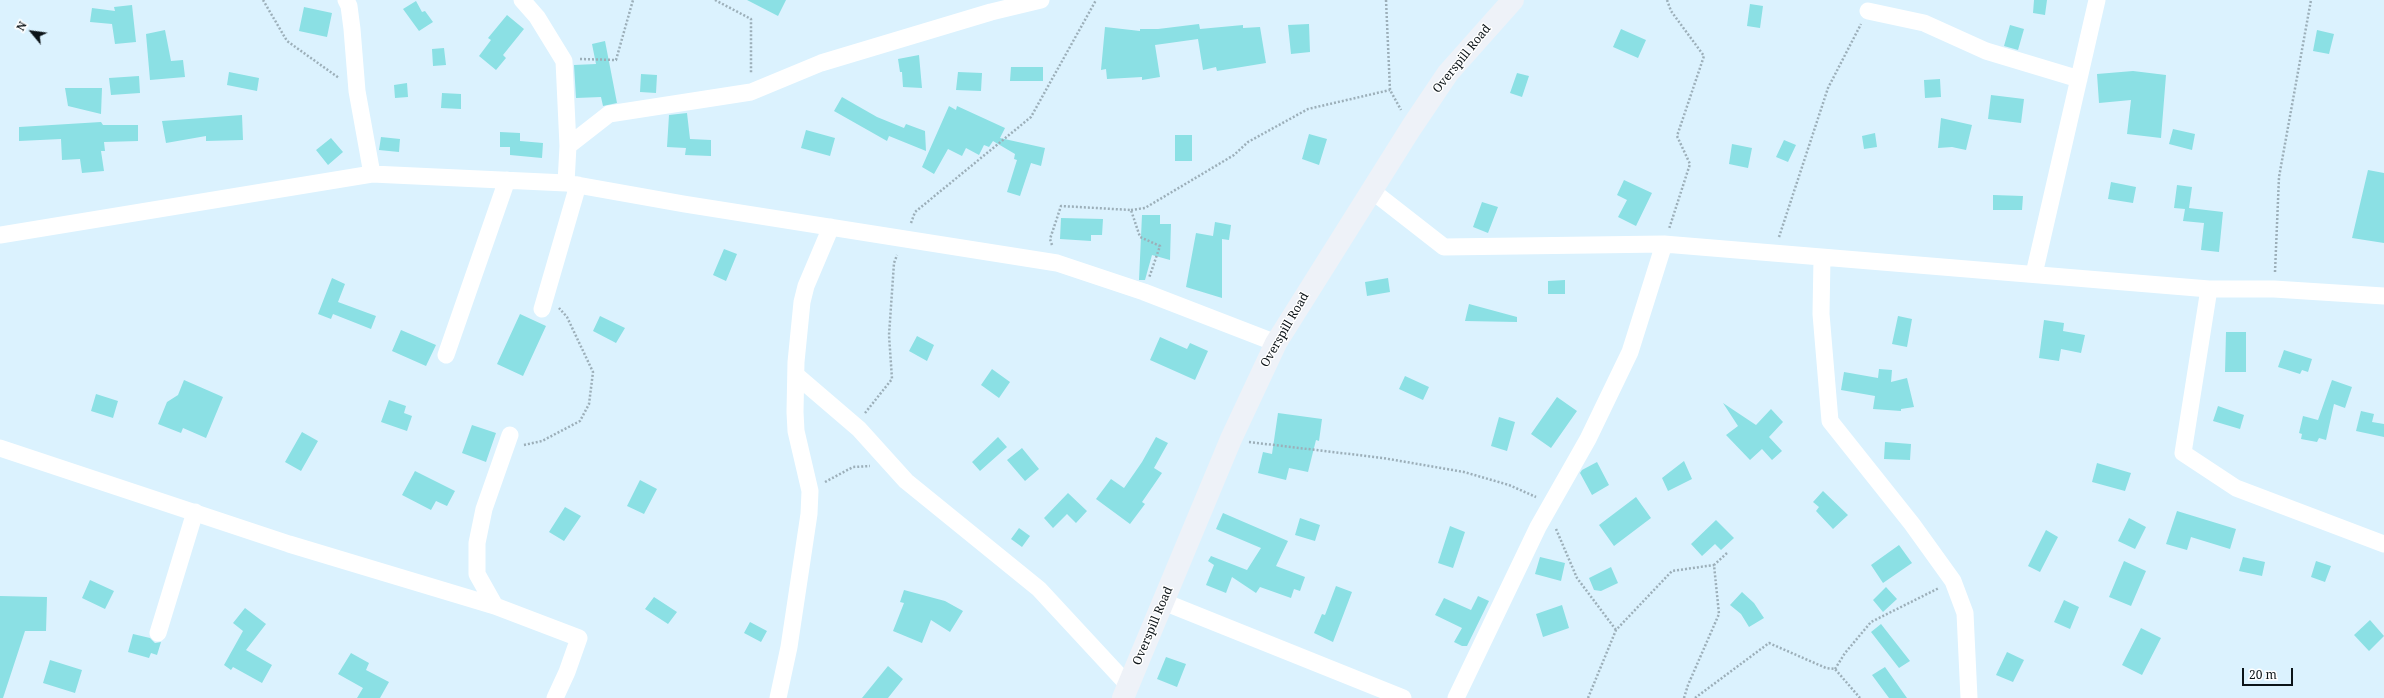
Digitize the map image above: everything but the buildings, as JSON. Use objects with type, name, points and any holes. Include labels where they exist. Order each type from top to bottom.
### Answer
[{"type":"street","points":[[346,0],[349,6],[352,29],[357,91],[372,174]]},
{"type":"street","points":[[522,0],[537,17],[564,61],[568,146],[572,184],[544,301]]},
{"type":"street","points":[[568,146],[609,114],[752,92],[822,63],[991,12],[1041,0]]},
{"type":"street","name":"Overspill Road","points":[[1126,692],[1231,439],[1276,343],[1371,190],[1448,73],[1513,0]]},
{"type":"street","points":[[2034,274],[2097,0]]},
{"type":"street","points":[[1868,11],[1924,24],[1986,51],[2079,79]]},
{"type":"street","points":[[0,235],[372,174],[572,184],[831,228],[905,238],[1057,263],[1144,292],[1276,343]]},
{"type":"street","points":[[446,355],[507,180]]},
{"type":"street","points":[[1371,190],[1444,248],[1664,244],[2209,289],[2274,289],[2384,296]]},
{"type":"street","points":[[778,698],[789,647],[809,514],[810,491],[796,431],[796,375],[803,294],[831,228]]},
{"type":"street","points":[[1456,698],[1548,510],[1588,439],[1630,352],[1664,244]]},
{"type":"street","points":[[1822,258],[1821,314],[1830,421],[1912,524],[1953,581],[1964,613],[1969,698]]},
{"type":"street","points":[[2209,289],[2183,452],[2236,488],[2384,544]]},
{"type":"street","points":[[796,375],[859,429],[892,468],[952,519],[1039,589],[1126,692]]},
{"type":"street","points":[[495,606],[477,574],[477,543],[484,509],[507,442]]},
{"type":"street","points":[[0,448],[289,544],[495,606],[579,638],[567,672],[555,698]]},
{"type":"street","points":[[158,633],[195,512]]},
{"type":"street","points":[[1164,602],[1403,698]]},
{"type":"path","points":[[263,0],[287,41],[357,91]]},
{"type":"path","points":[[564,61],[581,59],[616,60],[633,0]]},
{"type":"path","points":[[715,0],[751,19],[752,92]]},
{"type":"path","points":[[859,429],[867,408],[892,379],[889,335],[894,263],[915,212],[1031,117],[1096,0]]},
{"type":"path","points":[[1386,0],[1390,90],[1411,128]]},
{"type":"path","points":[[1664,244],[1690,164],[1677,136],[1704,56],[1671,11],[1667,0]]},
{"type":"path","points":[[2274,289],[2279,177],[2311,0]]},
{"type":"path","points":[[1772,252],[1784,226],[1828,88],[1868,11]]},
{"type":"path","points":[[1057,263],[1050,239],[1061,206],[1131,210],[1146,208],[1234,155],[1248,142],[1308,109],[1390,90]]},
{"type":"path","points":[[1131,210],[1140,237],[1160,246],[1144,292]]},
{"type":"path","points":[[507,442],[542,441],[580,421],[589,404],[593,372],[566,316],[544,301]]},
{"type":"path","points":[[1231,439],[1383,458],[1464,472],[1509,485],[1535,497],[1548,510],[1577,578],[1616,630]]},
{"type":"path","points":[[810,491],[853,466],[892,468]]},
{"type":"path","points":[[1588,698],[1616,630],[1672,571],[1714,565],[1727,553]]},
{"type":"path","points":[[1684,698],[1688,685],[1719,614],[1714,565]]},
{"type":"path","points":[[1835,669],[1870,622],[1953,581]]},
{"type":"path","points":[[1695,698],[1769,643],[1826,668],[1835,669],[1860,698]]}]
